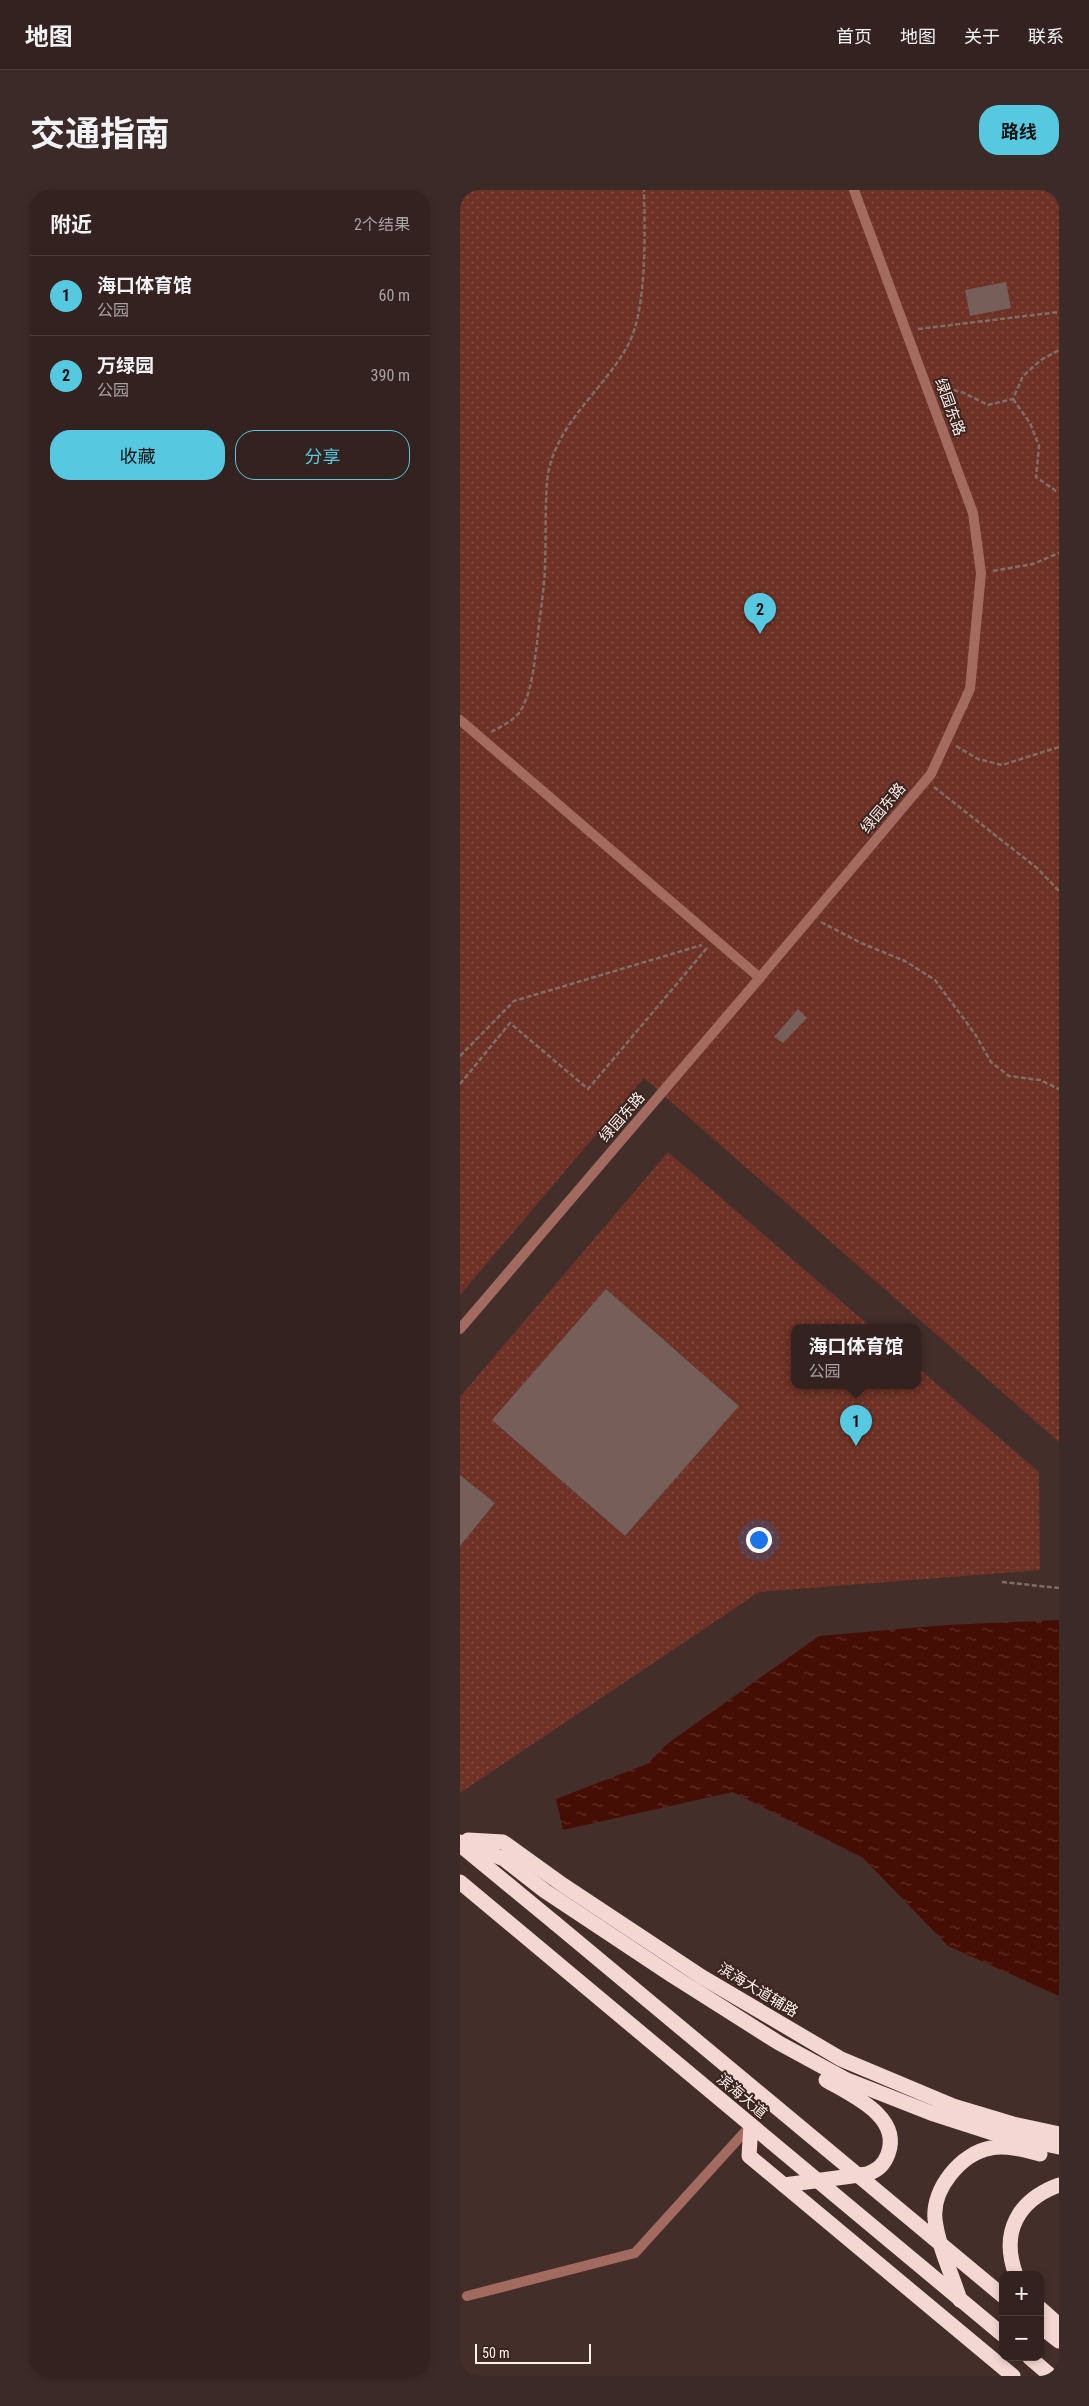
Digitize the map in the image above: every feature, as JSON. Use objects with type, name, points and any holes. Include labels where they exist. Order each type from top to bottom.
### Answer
[{"type":"highway","points":[[460,1842],[504,1859],[545,1891],[779,2044],[847,2080],[894,2100],[993,2132],[1059,2147]]},
{"type":"highway","name":"滨海大道","points":[[460,1842],[999,2293]]},
{"type":"highway","name":"滨海大道辅路","points":[[460,1842],[503,1842],[702,1978],[841,2059],[953,2106],[1013,2124],[1059,2134]]},
{"type":"highway","name":"滨海大道","points":[[460,1882],[999,2332]]},
{"type":"highway","points":[[779,2044],[799,2064],[863,2101],[879,2114],[887,2129],[891,2146],[886,2160],[878,2170],[853,2176],[784,2185]]},
{"type":"highway","points":[[751,2125],[749,2156],[1013,2376]]},
{"type":"highway","points":[[960,2300],[935,2218],[938,2196],[946,2182],[966,2159],[990,2148],[1016,2149],[1049,2156],[1059,2156]]},
{"type":"highway","points":[[1015,2271],[1010,2250],[1011,2233],[1017,2216],[1029,2200],[1044,2190],[1059,2184]]},
{"type":"highway","points":[[1044,2312],[1059,2325]]},
{"type":"highway","points":[[1044,2329],[1059,2341]]},
{"type":"highway","points":[[1031,2361],[1039,2376]]},
{"type":"highway","points":[[1033,2361],[1052,2376],[1059,2368]]},
{"type":"street","name":"绿园东路","points":[[460,1329],[760,978],[931,774],[970,689],[982,573],[973,513],[854,190]]},
{"type":"street","points":[[460,720],[760,978]]},
{"type":"street","points":[[467,2296],[635,2253],[751,2125]]},
{"type":"path","points":[[476,734],[490,732],[507,724],[521,710],[527,694],[534,664],[545,571],[547,481],[550,466],[559,442],[623,352],[634,331],[640,304],[645,245],[644,190]]},
{"type":"path","points":[[906,330],[1059,312]]},
{"type":"path","points":[[1013,399],[1023,376],[1040,360],[1059,350]]},
{"type":"path","points":[[925,382],[964,393],[988,405],[1013,399]]},
{"type":"path","points":[[1013,399],[1030,423],[1039,446],[1036,477],[1056,491],[1059,491]]},
{"type":"path","points":[[982,573],[1033,564],[1059,554]]},
{"type":"path","points":[[946,741],[978,758],[1002,765],[1059,747]]},
{"type":"path","points":[[926,780],[1037,868],[1059,891]]},
{"type":"path","points":[[811,917],[861,944],[905,962],[935,980],[965,1020],[991,1062],[1009,1076],[1040,1080],[1059,1089]]},
{"type":"path","points":[[460,1056],[514,1001],[711,943],[588,1089],[510,1023],[460,1084]]},
{"type":"path","points":[[1002,1582],[1059,1588]]},
{"type":"shaded area","points":[[460,190],[1059,190],[1059,1442],[644,1078],[460,1295]]},
{"type":"shaded area","points":[[668,1152],[868,1324],[791,1324],[791,1389],[921,1389],[921,1370],[1039,1472],[1040,1570],[759,1592],[460,1793],[460,1546],[495,1503],[460,1475],[460,1397]],"holes":[[[606,1289],[738,1405],[625,1536],[493,1420]]]},
{"type":"water","points":[[1059,1620],[1059,1996],[948,1946],[863,1858],[733,1792],[563,1830],[556,1799],[647,1764],[667,1744],[819,1636],[946,1625]]},
{"type":"building","points":[[1006,282],[1011,308],[970,316],[965,290]]},
{"type":"building","points":[[798,1009],[807,1018],[783,1043],[774,1037]]},
{"type":"building","points":[[606,1289],[739,1406],[625,1536],[492,1420]]},
{"type":"building","points":[[460,1475],[495,1503],[460,1546]]},
{"type":"place","name":"万绿园","points":[[760,634]]},
{"type":"place","name":"海口体育馆","points":[[856,1446]]}]
